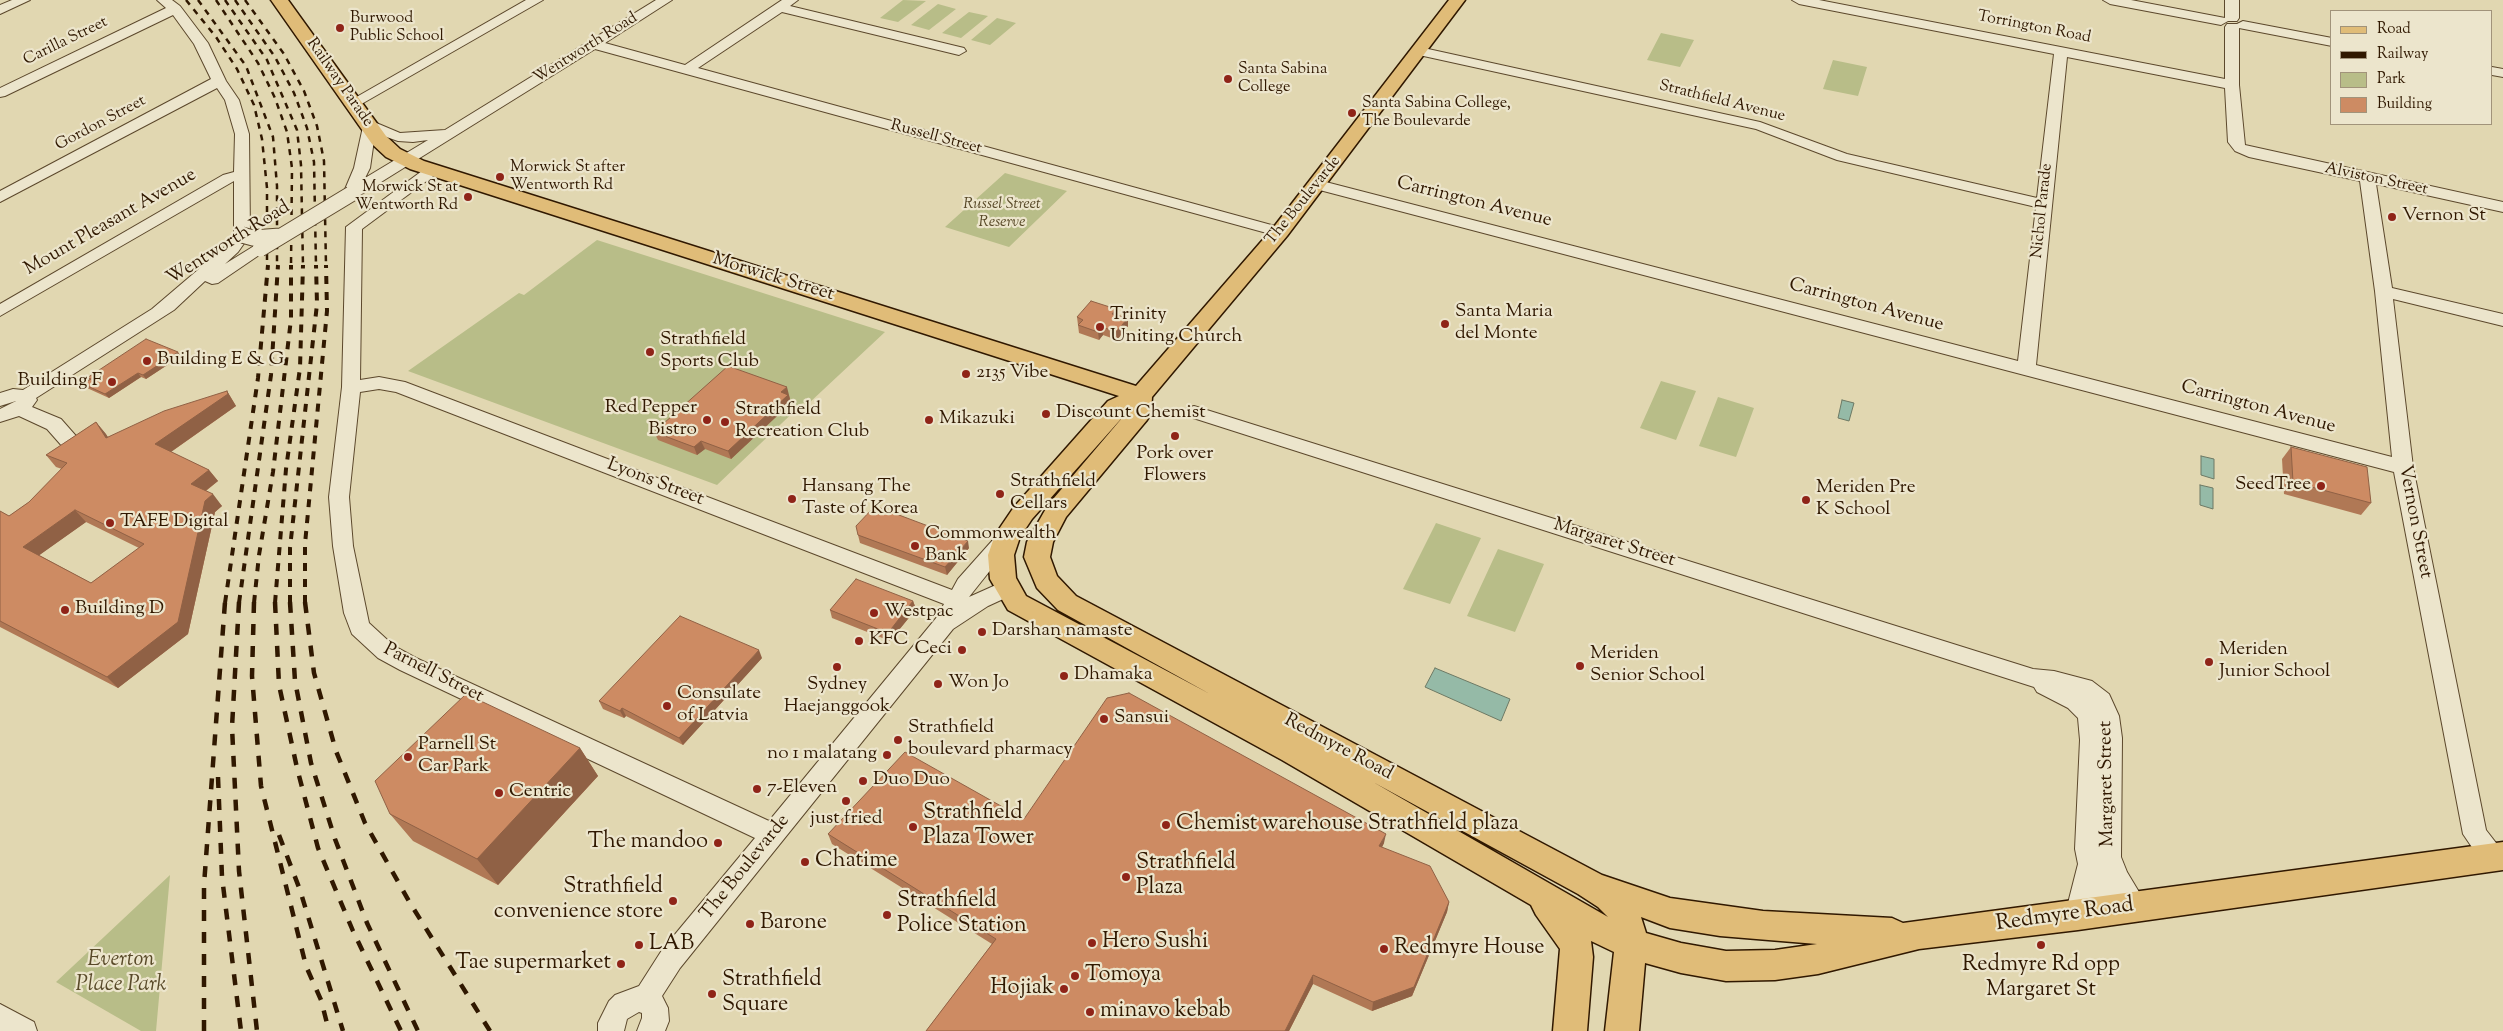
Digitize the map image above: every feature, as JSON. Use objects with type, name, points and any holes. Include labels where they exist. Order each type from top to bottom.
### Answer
[{"type":"main road","name":"Railway Parade","points":[[279,0],[385,147],[406,160]]},
{"type":"main road","name":"The Boulevarde","points":[[1007,588],[1001,572],[1001,555],[1008,535],[1023,513],[1116,407],[1141,395],[1280,232],[1318,185],[1457,0]]},
{"type":"main road","name":"Morwick Street","points":[[406,160],[431,171],[1141,395]]},
{"type":"main road","name":"The Boulevarde","points":[[1037,557],[1043,535],[1057,511],[1139,414],[1141,395]]},
{"type":"main road","points":[[1007,588],[1024,574],[1025,558],[1036,529],[1050,515],[1057,511]]},
{"type":"main road","name":"Redmyre Road","points":[[1037,557],[1046,581],[1068,603],[1589,884],[1609,897],[1623,912],[1630,930],[1631,944]]},
{"type":"main road","name":"Redmyre Road","points":[[1007,588],[1017,603],[1038,616],[1292,751],[1530,887],[1583,934],[1631,944],[1681,958],[1726,966],[1775,965],[1818,959],[1919,934],[2078,915],[2498,856]]},
{"type":"main road","points":[[1589,884],[1670,913]]},
{"type":"main road","points":[[1570,1031],[1577,957],[1583,934],[1623,912],[1670,913],[1763,926],[1919,934]]},
{"type":"main road","points":[[1622,1031],[1631,944]]},
{"type":"street","points":[[3,7],[23,0]]},
{"type":"street","points":[[353,104],[536,0]]},
{"type":"street","name":"Wentworth Road","points":[[23,403],[156,314],[665,0]]},
{"type":"street","name":"Torrington Road","points":[[1800,0],[2232,85]]},
{"type":"street","points":[[2110,0],[2330,42]]},
{"type":"street","points":[[2232,0],[2232,85]]},
{"type":"street","points":[[156,314],[232,249],[242,235],[242,134],[232,100],[219,81],[202,42],[170,4]]},
{"type":"street","name":"Carilla Street","points":[[0,93],[170,4]]},
{"type":"street","points":[[686,70],[786,4],[959,51]]},
{"type":"street","name":"Russell Street","points":[[592,44],[1280,232]]},
{"type":"street","name":"Strathfield Avenue","points":[[1418,51],[1760,126],[1842,157],[2044,204]]},
{"type":"street","name":"Nichol Parade","points":[[2026,370],[2061,51]]},
{"type":"street","name":"Gordon Street","points":[[0,197],[219,81]]},
{"type":"street","name":"Alviston Street","points":[[2232,85],[2236,142],[2240,148],[2249,152],[2503,206]]},
{"type":"street","points":[[351,194],[362,168],[369,125]]},
{"type":"street","name":"Wentworth Road","points":[[369,125],[390,135],[406,138],[455,129]]},
{"type":"street","name":"Parnell Street","points":[[431,171],[354,227],[351,387],[339,497],[343,546],[355,613],[360,628],[371,640],[408,664],[773,835]]},
{"type":"street","name":"Mount Pleasant Avenue","points":[[0,311],[228,178],[243,174]]},
{"type":"street","name":"Vernon Street","points":[[2367,178],[2384,291],[2403,468],[2475,834],[2498,856]]},
{"type":"street","name":"Carrington Avenue","points":[[1318,185],[2403,468]]},
{"type":"street","points":[[242,235],[253,238],[282,236]]},
{"type":"street","points":[[2384,291],[2503,320]]},
{"type":"street","name":"Lyons Street","points":[[351,387],[379,383],[399,386],[941,595],[956,599]]},
{"type":"street","points":[[0,400],[14,395],[54,424],[68,441]]},
{"type":"street","points":[[0,416],[23,403]]},
{"type":"street","name":"Margaret Street","points":[[1194,412],[1796,601],[2033,678],[2054,680],[2084,688],[2094,694],[2108,716],[2111,738],[2108,858],[2117,878],[2124,908]]},
{"type":"street","name":"The Boulevarde","points":[[646,1000],[672,959],[945,622],[956,599],[971,577],[1008,535]]},
{"type":"street","name":"The Boulevarde","points":[[945,622],[981,600],[1007,588]]},
{"type":"street","name":"Margaret Street","points":[[2033,678],[2049,689],[2076,701],[2086,711],[2089,718],[2091,740],[2087,849],[2090,864],[2078,915]]},
{"type":"street","name":"Margaret Street","points":[[2090,864],[2124,908]]},
{"type":"street","points":[[611,1031],[611,1023],[618,1010],[631,1001],[646,1000],[651,1003],[656,1014],[650,1031]]},
{"type":"street","points":[[0,1017],[24,1031]]},
{"type":"green space","points":[[903,0],[926,1],[898,22],[880,18]]},
{"type":"green space","points":[[938,4],[956,9],[929,30],[911,25]]},
{"type":"green space","points":[[969,12],[988,16],[961,38],[942,33]]},
{"type":"green space","points":[[997,18],[1016,23],[990,45],[971,40]]},
{"type":"green space","points":[[1661,33],[1694,40],[1680,67],[1647,60]]},
{"type":"green space","points":[[1833,60],[1867,67],[1858,96],[1823,89]]},
{"type":"green space","name":"Russel Street Reserve","points":[[1005,173],[1067,191],[1009,247],[945,227]]},
{"type":"green space","name":"Strathfield Sports Club","points":[[597,240],[885,332],[808,404],[803,403],[717,485],[408,371],[519,293],[524,295]]},
{"type":"green space","points":[[1661,381],[1696,391],[1676,440],[1640,428]]},
{"type":"green space","points":[[1718,397],[1754,408],[1736,457],[1699,446]]},
{"type":"green space","points":[[1436,523],[1481,538],[1450,604],[1403,589]]},
{"type":"green space","points":[[1498,549],[1544,564],[1515,632],[1467,616]]},
{"type":"green space","name":"Everton Place Park","points":[[170,875],[156,1031],[141,1031],[56,982]]},
{"type":"shaded area","points":[[1842,400],[1854,403],[1849,421],[1838,418]]},
{"type":"shaded area","points":[[2201,456],[2214,459],[2214,479],[2201,475]]},
{"type":"shaded area","points":[[2200,485],[2213,488],[2213,509],[2200,505]]},
{"type":"shaded area","points":[[1435,668],[1510,699],[1501,721],[1425,687]]},
{"type":"building","name":"Trinity Uniting Church","points":[[1091,301],[1116,309],[1112,314],[1128,318],[1116,332],[1102,327],[1098,332],[1078,325],[1083,320],[1077,317]]},
{"type":"building","points":[[146,339],[178,352],[143,375],[138,373],[105,394],[83,384],[91,379],[87,378]]},
{"type":"building","name":"Strathfield Recreation Club","points":[[728,366],[787,387],[781,392],[788,395],[728,451],[701,441],[694,447],[654,432]]},
{"type":"building","points":[[227,391],[228,394],[155,444],[209,470],[191,484],[213,494],[205,501],[178,622],[107,677],[0,621],[0,511],[9,516],[29,502],[67,463],[46,455],[96,422],[106,438],[164,411]],"holes":[[[75,510],[144,544],[91,583],[23,547]]]},
{"type":"building","points":[[2291,447],[2367,467],[2371,503],[2293,482]]},
{"type":"building","name":"Commonwealth Bank","points":[[875,506],[968,541],[945,567],[858,535],[856,526]]},
{"type":"building","name":"Westpac","points":[[856,579],[913,601],[888,633],[830,610]]},
{"type":"building","points":[[680,616],[759,650],[679,738],[622,708],[620,711],[599,701]]},
{"type":"building","name":"Strathfield Plaza","points":[[1129,693],[1386,834],[1379,846],[1430,866],[1449,902],[1414,987],[1373,1002],[1313,975],[1285,1031],[926,1031],[996,939],[828,834],[905,752],[1024,819],[1107,698]]},
{"type":"building","name":"Centric","points":[[466,694],[580,748],[477,859],[390,814],[375,781]]},
{"type":"railway","points":[[186,0],[216,37],[237,69],[254,105],[262,139],[267,188],[267,266]]},
{"type":"railway","points":[[198,0],[246,66],[273,137],[277,186],[277,266]]},
{"type":"railway","points":[[216,0],[258,63],[275,98],[287,132],[292,168],[291,266]]},
{"type":"railway","points":[[225,0],[267,60],[297,130],[301,165],[303,265]]},
{"type":"railway","points":[[235,0],[275,57],[294,93],[307,128],[314,162],[316,266]]},
{"type":"railway","points":[[245,0],[284,54],[304,91],[317,126],[324,161],[326,266]]},
{"type":"railway","points":[[225,603],[258,378],[268,265]]},
{"type":"railway","points":[[239,603],[271,375],[278,265]]},
{"type":"railway","points":[[275,603],[286,469],[300,368],[303,265]]},
{"type":"railway","points":[[290,602],[290,548],[317,304],[316,265]]},
{"type":"railway","points":[[305,602],[305,544],[327,311],[326,265]]},
{"type":"railway","points":[[254,603],[259,555],[273,472],[291,319],[291,266]]},
{"type":"railway","points":[[204,1031],[204,885],[225,602]]},
{"type":"railway","points":[[239,602],[232,727],[239,871],[257,1031]]},
{"type":"railway","points":[[254,602],[252,676],[261,786],[306,966],[321,1000],[329,1031]]},
{"type":"railway","points":[[290,602],[295,681],[311,763],[335,839],[367,923],[418,1031]]},
{"type":"railway","points":[[305,602],[314,673],[336,751],[365,823],[410,903],[490,1031]]},
{"type":"railway","points":[[275,603],[279,685],[297,768],[318,848],[353,931],[401,1031]]},
{"type":"railway","points":[[218,777],[222,877],[241,1031]]},
{"type":"railway","points":[[279,835],[300,890],[343,1031]]},
{"type":"place","name":"Burwood Public School","points":[[340,28]]},
{"type":"place","name":"Santa Sabina College","points":[[1228,79]]},
{"type":"place","name":"Santa Sabina College, The Boulevarde","points":[[1352,113]]},
{"type":"place","name":"Morwick St after Wentworth Rd","points":[[500,177]]},
{"type":"place","name":"Morwick St at Wentworth Rd","points":[[468,197]]},
{"type":"place","name":"Vernon St","points":[[2392,217]]},
{"type":"place","name":"Santa Maria del Monte","points":[[1445,324]]},
{"type":"place","name":"Trinity Uniting Church","points":[[1100,327]]},
{"type":"place","name":"Strathfield Sports Club","points":[[650,352]]},
{"type":"place","name":"Building E & G","points":[[147,361]]},
{"type":"place","name":"2135 Vibe","points":[[966,374]]},
{"type":"place","name":"Building F","points":[[112,382]]},
{"type":"place","name":"Discount Chemist","points":[[1046,414]]},
{"type":"place","name":"Red Pepper Bistro","points":[[707,420]]},
{"type":"place","name":"Mikazuki","points":[[929,420]]},
{"type":"place","name":"Strathfield Recreation Club","points":[[725,422]]},
{"type":"place","name":"Pork over Flowers","points":[[1175,436]]},
{"type":"place","name":"SeedTree","points":[[2321,486]]},
{"type":"place","name":"Strathfield Cellars","points":[[1000,494]]},
{"type":"place","name":"Hansang The Taste of Korea","points":[[792,499]]},
{"type":"place","name":"Meriden Pre K School","points":[[1806,500]]},
{"type":"place","name":"TAFE Digital","points":[[110,523]]},
{"type":"place","name":"Commonwealth Bank","points":[[915,546]]},
{"type":"place","name":"Building D","points":[[65,610]]},
{"type":"place","name":"Westpac","points":[[874,613]]},
{"type":"place","name":"Darshan namaste","points":[[982,632]]},
{"type":"place","name":"KFC","points":[[859,641]]},
{"type":"place","name":"Ceci","points":[[962,650]]},
{"type":"place","name":"Meriden Junior School","points":[[2209,662]]},
{"type":"place","name":"Meriden Senior School","points":[[1580,666]]},
{"type":"place","name":"Sydney Haejanggook","points":[[837,667]]},
{"type":"place","name":"Dhamaka","points":[[1064,676]]},
{"type":"place","name":"Won Jo","points":[[938,684]]},
{"type":"place","name":"Consulate of Latvia","points":[[667,706]]},
{"type":"place","name":"Sansui","points":[[1104,719]]},
{"type":"place","name":"Strathfield boulevard pharmacy","points":[[898,740]]},
{"type":"place","name":"no 1 malatang","points":[[887,755]]},
{"type":"place","name":"Parnell St Car Park","points":[[408,757]]},
{"type":"place","name":"Duo Duo","points":[[863,781]]},
{"type":"place","name":"7-Eleven","points":[[757,789]]},
{"type":"place","name":"Centric","points":[[499,793]]},
{"type":"place","name":"just fried","points":[[846,801]]},
{"type":"place","name":"Chemist warehouse Strathfield plaza","points":[[1166,825]]},
{"type":"place","name":"Strathfield Plaza Tower","points":[[913,827]]},
{"type":"place","name":"The mandoo","points":[[718,843]]},
{"type":"place","name":"Chatime","points":[[805,862]]},
{"type":"place","name":"Strathfield Plaza","points":[[1126,877]]},
{"type":"place","name":"Strathfield convenience store","points":[[673,901]]},
{"type":"place","name":"Strathfield Police Station","points":[[887,915]]},
{"type":"place","name":"Barone","points":[[750,924]]},
{"type":"place","name":"Hero Sushi","points":[[1092,943]]},
{"type":"place","name":"LAB","points":[[639,945]]},
{"type":"place","name":"Redmyre Rd opp Margaret St","points":[[2041,945]]},
{"type":"place","name":"Redmyre House","points":[[1384,949]]},
{"type":"place","name":"Tae supermarket","points":[[621,964]]},
{"type":"place","name":"Tomoya","points":[[1075,976]]},
{"type":"place","name":"Hojiak","points":[[1064,989]]},
{"type":"place","name":"Strathfield Square","points":[[712,994]]},
{"type":"place","name":"minavo kebab","points":[[1090,1012]]}]
